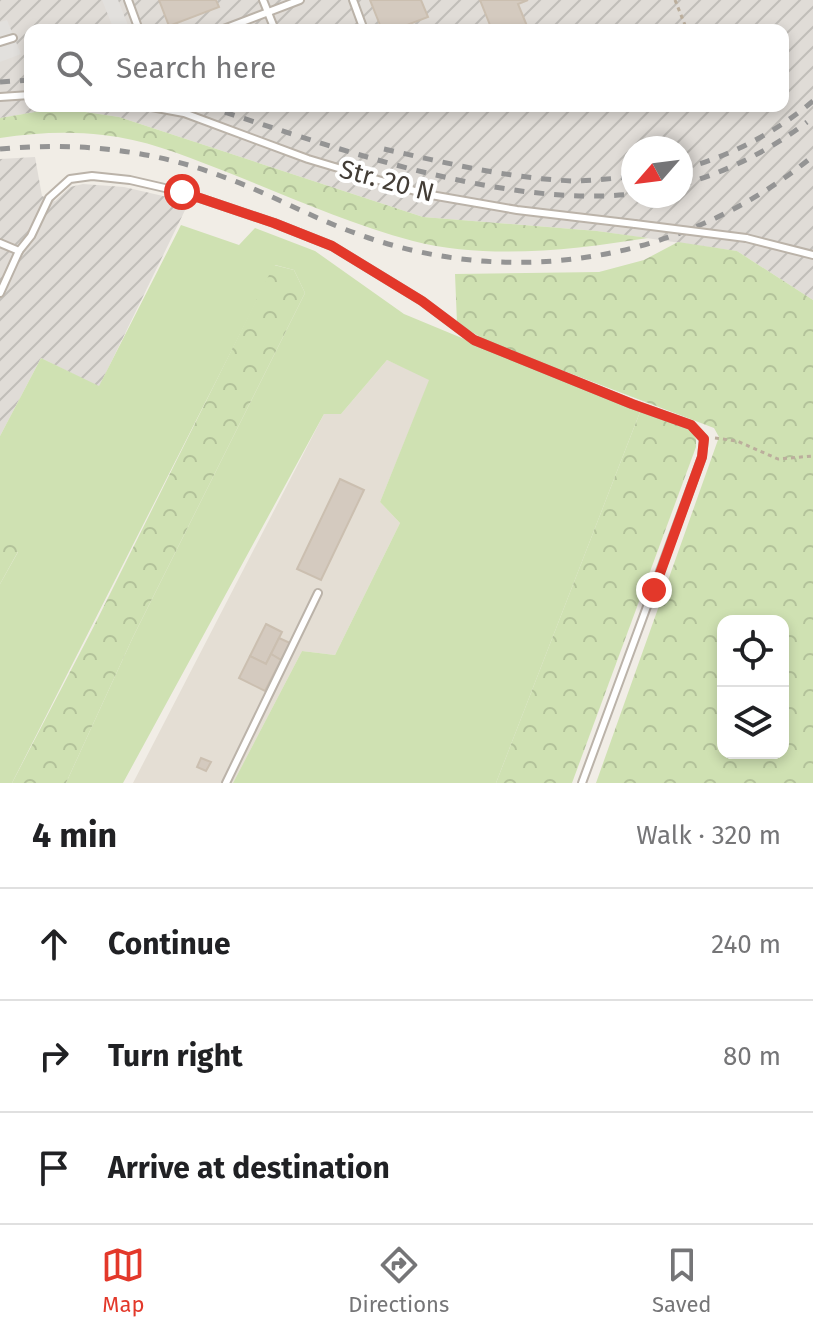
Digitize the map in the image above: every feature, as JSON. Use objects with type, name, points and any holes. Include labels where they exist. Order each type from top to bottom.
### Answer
[{"type":"lane","points":[[128,0],[137,24]]},
{"type":"lane","points":[[263,0],[273,24]]},
{"type":"lane","points":[[237,24],[300,0]]},
{"type":"lane","points":[[353,0],[362,24]]},
{"type":"lane","points":[[0,42],[13,38]]},
{"type":"lane","points":[[0,97],[24,95]]},
{"type":"lane","name":"Str. 20 N","points":[[179,112],[308,159],[425,194],[517,210],[746,238],[813,255]]},
{"type":"lane","points":[[0,293],[49,198],[70,179],[105,177],[182,192],[332,246],[422,301],[474,340],[691,425],[704,439],[702,457],[582,783]]},
{"type":"lane","points":[[0,243],[19,251]]},
{"type":"lane","points":[[226,783],[318,593]]},
{"type":"path","points":[[675,0],[685,24]]},
{"type":"path","points":[[704,439],[737,441],[778,459],[813,456]]},
{"type":"shaded area","points":[[0,0],[813,0],[813,300],[737,251],[597,231],[423,217],[119,117],[86,112],[789,112],[789,24],[24,24],[24,112],[35,112],[0,118]]},
{"type":"shaded area","points":[[102,0],[118,0],[128,24],[112,24]]},
{"type":"shaded area","points":[[7,20],[21,54],[0,62],[0,22]]},
{"type":"shaded area","points":[[35,157],[42,196],[55,201],[70,187],[83,184],[124,187],[189,202],[99,387],[41,358],[0,436],[0,159]]},
{"type":"shaded area","points":[[387,360],[430,379],[380,502],[400,523],[335,655],[302,651],[233,783],[133,783],[324,414],[341,414]]},
{"type":"green space","points":[[35,112],[85,112],[119,117],[423,217],[648,238],[530,251],[442,247],[363,226],[190,158],[133,140],[64,133],[0,138],[0,118]]},
{"type":"green space","points":[[181,225],[239,245],[255,228],[315,251],[404,314],[640,412],[496,783],[233,783],[302,651],[335,655],[400,523],[380,502],[429,380],[387,360],[341,414],[324,414],[123,783],[66,783],[133,637],[305,293],[294,270],[275,265],[12,783],[0,783],[0,584],[18,552],[0,536],[0,436],[41,358],[99,386]]},
{"type":"green space","points":[[678,242],[737,251],[813,300],[813,783],[596,783],[719,437],[714,428],[490,343],[457,323],[455,274],[599,272],[644,260]]},
{"type":"green space","points":[[274,265],[294,270],[305,293],[133,637],[66,783],[12,783],[94,626]]},
{"type":"green space","points":[[640,412],[691,430],[696,447],[572,783],[496,783]]},
{"type":"green space","points":[[0,533],[20,548],[0,584]]},
{"type":"building","points":[[159,0],[216,0],[219,7],[174,24],[168,24]]},
{"type":"building","points":[[370,0],[421,0],[428,17],[410,24],[380,24]]},
{"type":"building","points":[[480,0],[528,0],[518,4],[526,24],[490,24]]},
{"type":"building","points":[[340,479],[364,490],[321,580],[297,569]]},
{"type":"building","points":[[266,624],[282,632],[266,664],[250,656]]},
{"type":"building","points":[[279,638],[290,643],[281,660],[271,654]]},
{"type":"building","points":[[271,654],[281,660],[265,691],[239,678],[250,656],[266,664]]},
{"type":"building","points":[[201,758],[211,762],[206,771],[197,767]]},
{"type":"railway","points":[[0,82],[24,80]]},
{"type":"railway","points":[[693,165],[751,142],[813,101]]},
{"type":"railway","points":[[225,112],[362,156],[473,183],[528,192],[582,196],[621,194]]},
{"type":"railway","points":[[693,181],[747,160],[807,122]]},
{"type":"railway","points":[[0,149],[84,147],[167,159],[238,182],[355,233],[414,251],[474,260],[535,262],[594,256],[653,242],[709,221],[763,192],[813,156]]},
{"type":"railway","points":[[384,149],[524,177],[572,181],[621,178]]},
{"type":"route","points":[[182,192],[332,246],[422,301],[474,340],[691,425],[704,439],[702,457],[654,590]]}]
